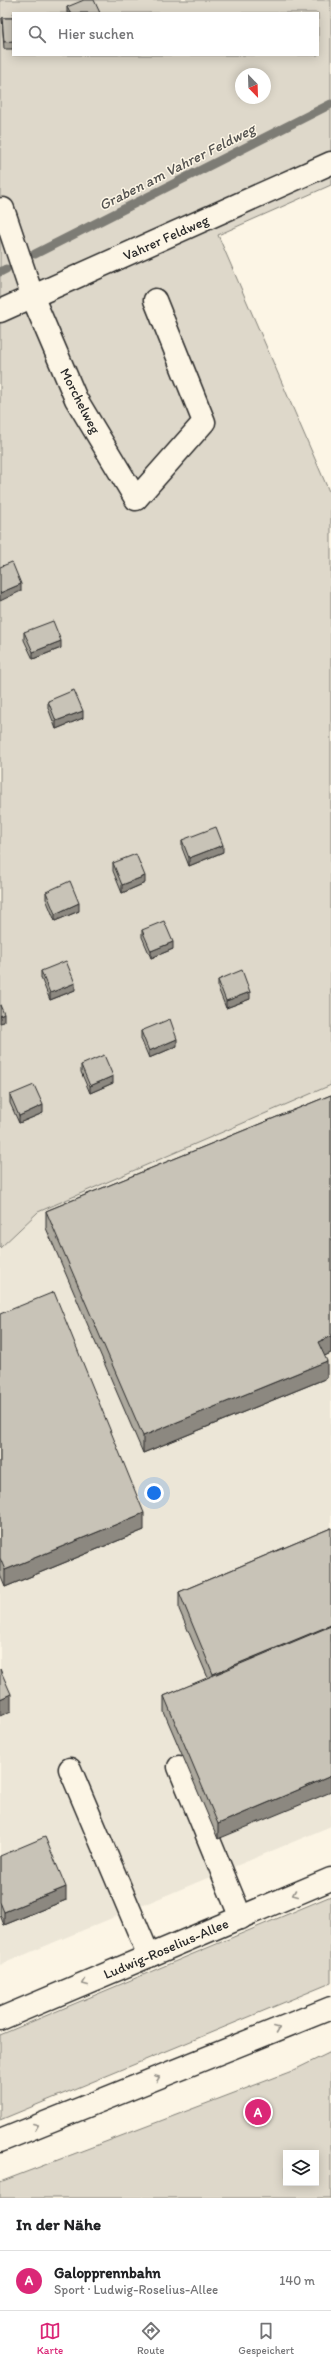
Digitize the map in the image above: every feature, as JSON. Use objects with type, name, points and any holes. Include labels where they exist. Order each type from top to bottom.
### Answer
[{"type":"main road","name":"Vahrer Feldweg","points":[[0,311],[33,298],[331,163]]},
{"type":"main road","name":"Morchelweg","points":[[3,210],[33,298],[76,399],[136,499],[204,422],[155,300]]},
{"type":"main road","points":[[179,1767],[241,1918]]},
{"type":"main road","points":[[70,1770],[149,1956]]},
{"type":"main road","name":"Ludwig-Roselius-Allee","points":[[0,2018],[331,1879]]},
{"type":"main road","points":[[0,2141],[331,2008]]},
{"type":"shaded area","points":[[0,0],[331,0],[331,185],[218,235],[331,496],[331,1085],[38,1212],[0,1248]]},
{"type":"shaded area","points":[[331,1085],[331,1826],[0,1965],[0,1248],[38,1212]]},
{"type":"shaded area","points":[[331,1896],[331,1983],[0,2120],[0,2035]]},
{"type":"shaded area","points":[[331,2052],[331,2198],[0,2198],[0,2182],[292,2071]]},
{"type":"building","points":[[84,0],[94,0],[100,12],[70,12],[67,7]]},
{"type":"building","points":[[2,18],[12,18],[12,41],[4,42]]},
{"type":"building","points":[[12,562],[21,584],[0,593],[0,567]]},
{"type":"building","points":[[53,621],[61,641],[33,652],[24,632]]},
{"type":"building","points":[[74,690],[83,711],[56,721],[48,701]]},
{"type":"building","points":[[216,827],[223,845],[189,858],[182,840]]},
{"type":"building","points":[[136,854],[145,876],[122,885],[113,863]]},
{"type":"building","points":[[70,881],[79,903],[55,914],[46,892]]},
{"type":"building","points":[[164,921],[173,942],[151,951],[142,930]]},
{"type":"building","points":[[66,961],[75,983],[50,993],[41,971]]},
{"type":"building","points":[[242,970],[250,992],[226,1001],[218,980]]},
{"type":"building","points":[[0,1005],[4,1014],[0,1016]]},
{"type":"building","points":[[170,1019],[177,1039],[149,1051],[141,1031]]},
{"type":"building","points":[[104,1055],[113,1076],[90,1086],[81,1065]]},
{"type":"building","points":[[34,1085],[43,1105],[19,1116],[10,1095]]},
{"type":"building","points":[[331,1095],[331,1336],[318,1342],[327,1361],[143,1436],[46,1211]]},
{"type":"building","points":[[54,1292],[144,1513],[5,1570],[0,1558],[0,1314]]},
{"type":"building","points":[[331,1528],[331,1625],[213,1674],[179,1592]]},
{"type":"building","points":[[331,1626],[331,1776],[218,1824],[164,1696]]},
{"type":"building","points":[[0,1669],[11,1694],[0,1699]]},
{"type":"building","points":[[45,1837],[66,1887],[4,1912],[0,1902],[0,1856]]},
{"type":"waterway","name":"Graben am Vahrer Feldweg","points":[[35,254],[331,104]]},
{"type":"waterway","name":"Graben am Vahrer Feldweg","points":[[0,272],[6,269]]},
{"type":"place","name":"Galopprennbahn","points":[[258,2112]]}]
